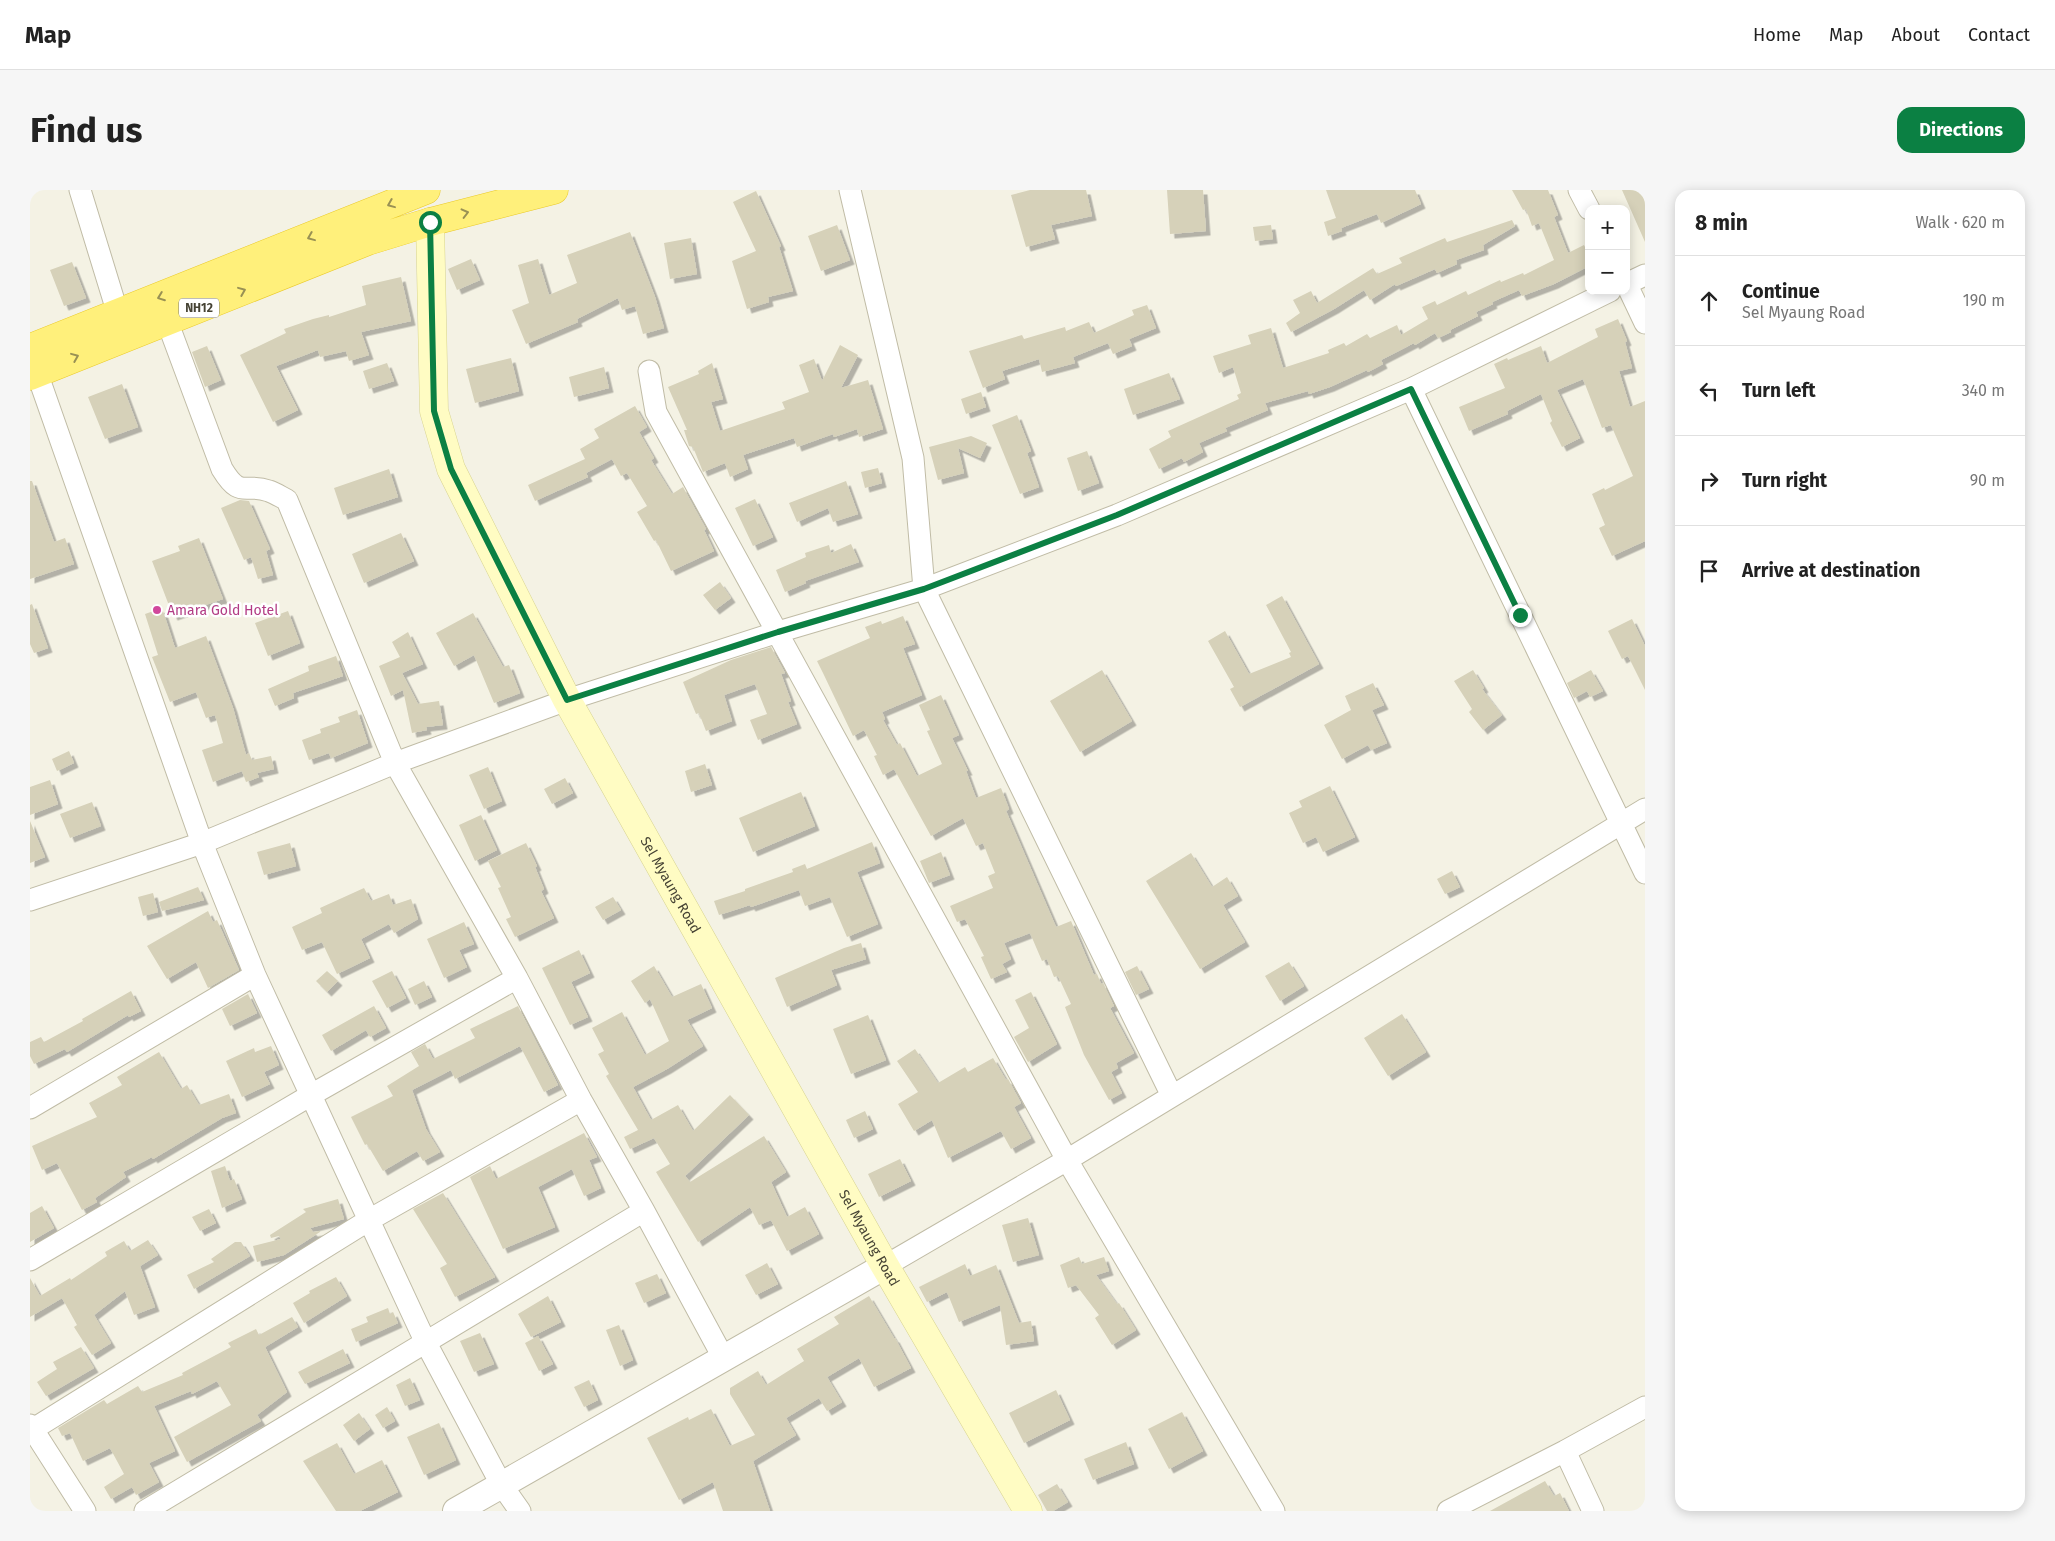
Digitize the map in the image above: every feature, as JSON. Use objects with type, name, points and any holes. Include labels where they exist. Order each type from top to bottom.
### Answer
[{"type":"highway","name":"NH12","points":[[32,366],[122,325],[160,297],[424,190]]},
{"type":"highway","name":"NH12","points":[[122,325],[167,321],[368,240],[554,190]]},
{"type":"main road","name":"Sel Myaung Road","points":[[430,222],[434,411],[451,469],[567,700],[885,1266],[1028,1511]]},
{"type":"street","points":[[80,190],[122,325]]},
{"type":"street","points":[[424,190],[430,222]]},
{"type":"street","points":[[850,190],[913,458],[924,589],[1172,1096]]},
{"type":"street","points":[[1579,190],[1587,205]]},
{"type":"street","points":[[1630,281],[1645,275]]},
{"type":"street","points":[[1630,291],[1645,323]]},
{"type":"street","points":[[30,900],[202,842],[395,763],[567,700],[778,632],[924,589],[1117,515],[1411,389],[1602,295]]},
{"type":"street","points":[[167,321],[222,469],[230,482],[242,489],[268,490],[287,500],[395,763],[517,978],[581,1100],[644,1210],[724,1359]]},
{"type":"street","points":[[32,366],[202,842],[255,975],[426,1343],[500,1484],[520,1511]]},
{"type":"street","points":[[649,370],[656,412],[1067,1160],[1274,1511]]},
{"type":"street","points":[[1411,389],[1645,873]]},
{"type":"street","points":[[456,1511],[500,1484],[724,1359],[1067,1160],[1645,809]]},
{"type":"street","points":[[30,1108],[255,975]]},
{"type":"street","points":[[30,1260],[311,1095],[517,978]]},
{"type":"street","points":[[85,1511],[31,1428],[369,1220],[581,1100]]},
{"type":"street","points":[[145,1511],[644,1210]]},
{"type":"street","points":[[1448,1511],[1565,1451],[1645,1407]]},
{"type":"street","points":[[1565,1451],[1593,1511]]},
{"type":"building","points":[[1030,190],[1086,190],[1092,216],[1051,225],[1055,239],[1026,247],[1011,195]]},
{"type":"building","points":[[1167,190],[1203,190],[1206,231],[1170,234]]},
{"type":"building","points":[[1326,190],[1415,190],[1421,204],[1381,223],[1377,214],[1341,228],[1342,231],[1328,236],[1324,222],[1336,218]]},
{"type":"building","points":[[1512,190],[1548,190],[1558,215],[1554,217],[1568,253],[1584,245],[1585,247],[1585,268],[1554,284],[1522,296],[1519,290],[1492,302],[1493,304],[1476,312],[1478,316],[1450,330],[1451,332],[1438,338],[1435,333],[1415,345],[1414,343],[1381,360],[1383,364],[1368,372],[1367,370],[1330,387],[1309,394],[1308,391],[1265,403],[1268,410],[1225,428],[1227,431],[1199,443],[1203,452],[1184,462],[1182,458],[1159,469],[1149,449],[1171,437],[1168,431],[1239,399],[1237,395],[1241,393],[1233,367],[1219,373],[1213,356],[1251,344],[1248,335],[1271,328],[1283,368],[1329,353],[1328,350],[1344,343],[1346,346],[1367,334],[1370,338],[1397,325],[1401,335],[1428,319],[1422,307],[1435,301],[1437,305],[1466,291],[1468,295],[1500,280],[1501,282],[1523,273],[1524,275],[1554,260],[1539,223],[1532,226],[1526,209],[1523,210]]},
{"type":"building","points":[[1622,190],[1645,190],[1645,242],[1630,205]]},
{"type":"building","points":[[756,191],[781,246],[779,247],[793,291],[768,297],[769,302],[747,309],[732,261],[756,251],[733,202]]},
{"type":"building","points":[[1512,220],[1515,226],[1483,245],[1484,250],[1456,260],[1457,264],[1437,273],[1435,269],[1396,286],[1395,284],[1370,300],[1364,290],[1334,309],[1291,332],[1286,323],[1300,313],[1293,300],[1311,291],[1317,303],[1373,268],[1377,274],[1402,263],[1399,258],[1445,238],[1447,242]]},
{"type":"building","points":[[837,225],[850,260],[821,271],[808,236]]},
{"type":"building","points":[[1271,225],[1273,239],[1255,241],[1253,227]]},
{"type":"building","points":[[630,232],[655,297],[664,328],[643,334],[635,306],[622,310],[618,298],[577,319],[578,322],[526,344],[512,310],[529,303],[518,265],[538,259],[549,295],[577,283],[567,255]]},
{"type":"building","points":[[691,238],[697,274],[670,279],[664,243]]},
{"type":"building","points":[[471,259],[480,280],[457,290],[448,269]]},
{"type":"building","points":[[72,262],[86,298],[64,306],[50,270]]},
{"type":"building","points":[[401,277],[411,321],[361,332],[369,355],[349,361],[346,351],[320,357],[318,350],[276,366],[298,410],[273,422],[240,355],[286,333],[284,329],[366,305],[362,286]]},
{"type":"building","points":[[1147,305],[1156,328],[1129,339],[1132,346],[1113,354],[1108,343],[1073,357],[1075,363],[1042,372],[1039,359],[1002,371],[1005,379],[983,388],[969,351],[1022,335],[1024,339],[1065,327],[1066,331],[1089,322],[1094,333],[1134,315],[1132,310]]},
{"type":"building","points":[[1618,319],[1627,341],[1625,342],[1632,368],[1619,371],[1630,407],[1645,401],[1645,541],[1612,556],[1599,528],[1605,525],[1592,494],[1604,488],[1605,490],[1633,476],[1611,425],[1602,428],[1583,379],[1557,390],[1580,438],[1562,447],[1550,423],[1552,421],[1541,394],[1507,411],[1508,414],[1469,431],[1459,407],[1505,388],[1494,364],[1541,346],[1547,363],[1598,337],[1595,329]]},
{"type":"building","points":[[840,345],[858,355],[841,388],[868,380],[883,429],[859,437],[857,429],[834,437],[833,434],[797,447],[794,438],[743,455],[748,469],[730,477],[725,463],[703,472],[693,447],[689,446],[684,430],[687,430],[668,387],[699,374],[698,371],[712,363],[723,399],[711,402],[720,431],[785,409],[782,402],[809,392],[799,365],[814,359],[822,381]]},
{"type":"building","points":[[207,346],[221,380],[205,387],[192,352]]},
{"type":"building","points":[[511,358],[519,391],[475,403],[466,369]]},
{"type":"building","points":[[387,363],[394,381],[369,389],[363,371]]},
{"type":"building","points":[[604,367],[609,388],[574,397],[569,377]]},
{"type":"building","points":[[1169,373],[1180,399],[1133,415],[1124,389]]},
{"type":"building","points":[[122,384],[138,427],[105,439],[88,397]]},
{"type":"building","points":[[981,392],[986,407],[966,414],[961,399]]},
{"type":"building","points":[[635,406],[647,427],[639,432],[654,458],[651,460],[672,494],[683,487],[706,529],[704,530],[714,551],[671,571],[656,540],[654,541],[637,512],[647,506],[627,473],[621,476],[612,459],[586,473],[588,477],[535,501],[528,485],[585,459],[580,449],[599,438],[594,429]]},
{"type":"building","points":[[1017,415],[1031,451],[1027,453],[1039,487],[1020,494],[992,425]]},
{"type":"building","points":[[971,436],[987,443],[980,458],[958,448],[964,473],[938,480],[929,447]]},
{"type":"building","points":[[1087,451],[1099,483],[1078,491],[1067,458]]},
{"type":"building","points":[[878,468],[882,483],[865,488],[861,472]]},
{"type":"building","points":[[389,469],[398,497],[343,515],[334,488]]},
{"type":"building","points":[[30,481],[32,481],[54,542],[65,538],[74,564],[30,579]]},
{"type":"building","points":[[846,481],[858,514],[833,522],[828,508],[797,522],[789,503]]},
{"type":"building","points":[[755,499],[773,537],[753,546],[735,508]]},
{"type":"building","points":[[240,500],[249,501],[270,549],[266,551],[273,575],[258,579],[251,557],[244,560],[221,508]]},
{"type":"building","points":[[401,533],[414,561],[364,583],[352,554]]},
{"type":"building","points":[[199,538],[223,599],[173,616],[152,561],[180,551],[178,546]]},
{"type":"building","points":[[851,544],[859,562],[805,581],[806,583],[785,592],[776,570],[806,557],[805,553],[829,545],[831,553]]},
{"type":"building","points":[[720,582],[731,598],[715,610],[703,595]]},
{"type":"building","points":[[1282,596],[1319,664],[1240,707],[1230,689],[1234,687],[1208,641],[1225,631],[1249,674],[1291,657],[1289,653],[1291,652],[1266,605]]},
{"type":"building","points":[[32,604],[48,648],[34,653],[30,644],[30,605]]},
{"type":"building","points":[[162,608],[175,648],[206,636],[233,708],[246,755],[249,753],[252,760],[271,756],[274,769],[257,773],[259,777],[246,782],[242,771],[213,782],[202,750],[223,743],[215,715],[206,718],[196,692],[170,702],[152,657],[158,655],[145,614]]},
{"type":"building","points":[[288,611],[300,643],[268,656],[255,623]]},
{"type":"building","points":[[473,613],[503,667],[509,665],[520,693],[494,703],[474,655],[454,666],[436,633]]},
{"type":"building","points":[[903,616],[915,644],[903,648],[922,695],[882,712],[885,719],[883,720],[897,745],[900,743],[917,776],[942,764],[927,731],[930,730],[919,705],[941,695],[959,735],[952,738],[968,771],[966,771],[976,798],[1001,788],[1009,809],[1006,811],[1056,927],[1071,921],[1094,975],[1097,974],[1101,984],[1103,983],[1114,1006],[1110,1008],[1134,1053],[1116,1063],[1118,1068],[1111,1072],[1122,1093],[1109,1100],[1084,1055],[1065,1007],[1071,1004],[1058,976],[1054,977],[1047,959],[1042,961],[1030,933],[1004,943],[1011,959],[1002,964],[1007,972],[991,979],[981,957],[984,956],[965,919],[957,922],[950,906],[993,888],[988,876],[995,873],[983,843],[976,846],[963,818],[931,836],[894,769],[883,775],[874,756],[877,755],[864,730],[853,736],[817,661],[870,638],[865,627],[881,621],[882,624]]},
{"type":"building","points":[[1632,619],[1645,646],[1645,690],[1628,656],[1622,659],[1608,631]]},
{"type":"building","points":[[408,632],[423,664],[402,673],[418,704],[439,701],[443,725],[426,727],[427,730],[412,733],[403,690],[391,696],[379,666],[400,657],[392,642]]},
{"type":"building","points":[[771,647],[785,673],[781,674],[791,701],[788,702],[797,724],[758,740],[750,720],[767,714],[755,684],[724,695],[732,721],[706,731],[699,713],[696,714],[683,682],[731,660]]},
{"type":"building","points":[[336,656],[343,676],[293,693],[294,698],[275,706],[268,689],[309,671],[308,666]]},
{"type":"building","points":[[1102,670],[1132,721],[1080,752],[1050,701]]},
{"type":"building","points":[[1473,670],[1484,688],[1482,689],[1502,715],[1483,730],[1469,712],[1472,709],[1454,681]]},
{"type":"building","points":[[1591,670],[1603,691],[1590,697],[1587,691],[1574,698],[1567,683]]},
{"type":"building","points":[[1373,683],[1384,705],[1372,710],[1387,743],[1371,750],[1368,745],[1342,759],[1324,725],[1351,710],[1345,696]]},
{"type":"building","points":[[357,710],[368,743],[331,758],[329,753],[309,760],[302,740],[321,733],[320,729],[340,722],[338,717]]},
{"type":"building","points":[[69,751],[74,763],[57,771],[52,759]]},
{"type":"building","points":[[705,764],[712,785],[691,792],[685,771]]},
{"type":"building","points":[[488,767],[502,801],[484,809],[469,775]]},
{"type":"building","points":[[565,778],[573,793],[552,804],[544,789]]},
{"type":"building","points":[[50,780],[58,804],[30,815],[30,787]]},
{"type":"building","points":[[1330,786],[1355,837],[1323,852],[1316,837],[1303,843],[1289,813],[1302,807],[1299,801]]},
{"type":"building","points":[[801,792],[815,826],[753,852],[739,818]]},
{"type":"building","points":[[92,802],[101,826],[70,838],[60,814]]},
{"type":"building","points":[[481,815],[497,850],[475,861],[459,825]]},
{"type":"building","points":[[30,821],[45,857],[30,863]]},
{"type":"building","points":[[872,842],[880,863],[857,872],[878,924],[847,937],[830,897],[805,906],[799,890],[751,907],[750,905],[719,915],[714,901],[793,872],[792,869],[805,864],[807,869]]},
{"type":"building","points":[[290,843],[296,866],[264,875],[257,852]]},
{"type":"building","points":[[526,843],[537,866],[535,867],[544,889],[541,891],[554,918],[515,937],[506,919],[511,917],[498,888],[501,887],[488,861]]},
{"type":"building","points":[[941,852],[950,875],[929,883],[920,861]]},
{"type":"building","points":[[1191,853],[1212,887],[1227,877],[1238,896],[1223,905],[1245,942],[1200,969],[1146,881]]},
{"type":"building","points":[[1452,871],[1460,887],[1445,894],[1437,879]]},
{"type":"building","points":[[198,887],[204,900],[162,911],[159,902]]},
{"type":"building","points":[[364,888],[371,901],[389,894],[393,905],[411,899],[418,919],[394,933],[389,924],[361,939],[370,958],[337,974],[322,942],[302,950],[292,927],[322,913],[320,908]]},
{"type":"building","points":[[153,893],[158,912],[143,916],[138,897]]},
{"type":"building","points":[[613,897],[621,910],[603,920],[595,907]]},
{"type":"building","points":[[208,911],[213,922],[217,920],[239,970],[208,988],[196,962],[167,979],[147,946]]},
{"type":"building","points":[[464,922],[474,944],[459,950],[467,967],[444,978],[427,939]]},
{"type":"building","points":[[861,943],[866,959],[831,970],[837,985],[787,1007],[775,978],[844,948]]},
{"type":"building","points":[[579,950],[590,973],[571,982],[588,1017],[570,1025],[542,968]]},
{"type":"building","points":[[1289,962],[1304,986],[1280,1001],[1265,976]]},
{"type":"building","points":[[654,966],[672,997],[701,984],[712,1008],[687,1020],[703,1046],[667,1069],[633,1087],[651,1120],[678,1105],[693,1131],[730,1095],[749,1115],[685,1176],[690,1182],[764,1136],[786,1172],[771,1182],[787,1217],[805,1207],[819,1234],[787,1251],[771,1220],[759,1225],[750,1207],[698,1242],[656,1172],[670,1164],[654,1138],[630,1149],[624,1137],[638,1130],[606,1076],[609,1074],[598,1054],[604,1051],[592,1028],[622,1012],[645,1055],[669,1041],[650,999],[645,1003],[631,981]]},
{"type":"building","points":[[1137,966],[1149,989],[1136,995],[1125,972]]},
{"type":"building","points":[[327,971],[338,981],[327,992],[316,981]]},
{"type":"building","points":[[392,971],[406,998],[387,1008],[372,981]]},
{"type":"building","points":[[424,981],[432,997],[415,1005],[408,989]]},
{"type":"building","points":[[131,991],[141,1011],[129,1017],[128,1015],[67,1052],[65,1049],[34,1064],[30,1056],[30,1042],[41,1037],[44,1042],[83,1021],[82,1019]]},
{"type":"building","points":[[1031,992],[1057,1044],[1028,1062],[1014,1037],[1029,1028],[1015,1000]]},
{"type":"building","points":[[248,994],[257,1013],[230,1026],[222,1009]]},
{"type":"building","points":[[374,1006],[386,1028],[370,1037],[366,1030],[331,1051],[322,1035]]},
{"type":"building","points":[[518,1006],[558,1085],[544,1092],[520,1046],[455,1079],[451,1070],[412,1090],[426,1129],[440,1152],[423,1161],[417,1151],[383,1171],[367,1144],[365,1145],[351,1117],[393,1096],[387,1086],[419,1066],[411,1052],[425,1044],[433,1059],[475,1038],[470,1029]]},
{"type":"building","points":[[1402,1014],[1426,1052],[1388,1076],[1364,1038]]},
{"type":"building","points":[[868,1015],[886,1060],[851,1074],[833,1029]]},
{"type":"building","points":[[271,1046],[279,1065],[264,1072],[270,1084],[242,1097],[226,1061],[254,1048],[255,1052]]},
{"type":"building","points":[[915,1049],[938,1083],[965,1067],[968,1072],[993,1058],[1006,1080],[1008,1079],[1021,1103],[1014,1107],[1031,1138],[1011,1149],[1001,1131],[948,1158],[932,1120],[914,1131],[898,1104],[918,1092],[897,1061]]},
{"type":"building","points":[[159,1052],[181,1089],[187,1085],[199,1105],[229,1094],[236,1113],[222,1118],[153,1159],[152,1157],[123,1172],[126,1177],[95,1198],[97,1202],[82,1210],[57,1163],[42,1170],[32,1146],[97,1117],[89,1103],[122,1085],[117,1077]]},
{"type":"building","points":[[865,1111],[873,1129],[854,1138],[846,1120]]},
{"type":"building","points":[[584,1133],[597,1157],[589,1160],[601,1188],[584,1196],[572,1169],[538,1187],[555,1227],[503,1249],[470,1177],[490,1166],[496,1179]]},
{"type":"building","points":[[900,1159],[911,1181],[879,1197],[868,1174]]},
{"type":"building","points":[[225,1166],[230,1181],[234,1179],[242,1199],[222,1208],[211,1171]]},
{"type":"building","points":[[443,1193],[495,1277],[455,1297],[440,1268],[447,1264],[413,1209]]},
{"type":"building","points":[[338,1199],[344,1219],[310,1228],[313,1232],[320,1232],[284,1255],[257,1262],[253,1246],[281,1239],[279,1236],[271,1238],[270,1235],[306,1212],[303,1209]]},
{"type":"building","points":[[42,1206],[54,1228],[30,1242],[30,1213]]},
{"type":"building","points":[[209,1209],[216,1223],[200,1231],[192,1217]]},
{"type":"building","points":[[1028,1218],[1039,1255],[1013,1262],[1002,1225]]},
{"type":"building","points":[[148,1240],[158,1255],[140,1266],[155,1307],[134,1315],[125,1291],[94,1315],[111,1343],[92,1355],[74,1327],[77,1325],[62,1298],[30,1317],[30,1278],[40,1296],[70,1278],[71,1280],[107,1256],[105,1252],[124,1241],[130,1251]]},
{"type":"building","points":[[235,1242],[241,1242],[250,1256],[194,1289],[187,1275],[214,1262],[211,1259]]},
{"type":"building","points":[[1079,1257],[1082,1264],[1104,1257],[1109,1271],[1096,1275],[1117,1304],[1119,1303],[1136,1330],[1112,1345],[1095,1318],[1099,1315],[1076,1285],[1068,1288],[1060,1265]]},
{"type":"building","points":[[767,1263],[778,1284],[756,1295],[745,1275]]},
{"type":"building","points":[[965,1264],[970,1276],[996,1265],[1019,1323],[1031,1321],[1034,1341],[1006,1345],[1000,1305],[959,1322],[947,1292],[927,1302],[919,1287]]},
{"type":"building","points":[[657,1274],[666,1293],[644,1303],[635,1283]]},
{"type":"building","points":[[336,1277],[347,1296],[304,1323],[293,1303],[310,1293],[309,1291]]},
{"type":"building","points":[[548,1296],[561,1322],[531,1337],[518,1314]]},
{"type":"building","points":[[869,1296],[911,1368],[874,1387],[859,1358],[827,1377],[842,1402],[827,1411],[819,1398],[786,1418],[796,1435],[753,1461],[770,1511],[723,1511],[713,1482],[679,1500],[647,1438],[688,1417],[689,1420],[711,1409],[730,1446],[755,1435],[730,1394],[730,1388],[758,1371],[766,1385],[804,1361],[797,1349],[839,1324],[834,1317]]},
{"type":"building","points":[[388,1308],[390,1314],[393,1312],[398,1323],[356,1342],[351,1329],[368,1322],[366,1317]]},
{"type":"building","points":[[292,1317],[298,1327],[265,1347],[287,1392],[257,1415],[261,1421],[187,1462],[174,1437],[231,1405],[217,1381],[192,1394],[191,1391],[154,1406],[175,1451],[149,1463],[159,1482],[136,1495],[132,1487],[111,1499],[104,1487],[124,1474],[110,1448],[83,1461],[70,1433],[62,1436],[58,1428],[104,1400],[107,1404],[138,1386],[142,1392],[183,1375],[182,1373],[231,1347],[228,1343],[256,1329],[259,1335]]},
{"type":"building","points":[[619,1325],[633,1360],[620,1366],[606,1330]]},
{"type":"building","points":[[480,1333],[494,1364],[474,1372],[460,1341]]},
{"type":"building","points":[[538,1336],[553,1364],[539,1371],[525,1343]]},
{"type":"building","points":[[81,1347],[94,1368],[46,1396],[37,1382],[57,1369],[53,1362]]},
{"type":"building","points":[[343,1349],[350,1363],[305,1384],[298,1372]]},
{"type":"building","points":[[410,1378],[420,1400],[405,1406],[396,1385]]},
{"type":"building","points":[[589,1380],[598,1400],[584,1407],[574,1387]]},
{"type":"building","points":[[1056,1390],[1070,1420],[1024,1443],[1009,1413]]},
{"type":"building","points":[[387,1407],[395,1421],[383,1428],[375,1415]]},
{"type":"building","points":[[1182,1412],[1203,1451],[1169,1469],[1148,1429]]},
{"type":"building","points":[[359,1413],[370,1429],[354,1441],[343,1425]]},
{"type":"building","points":[[439,1423],[456,1460],[424,1475],[407,1437]]},
{"type":"building","points":[[1126,1442],[1134,1464],[1093,1480],[1084,1459]]},
{"type":"building","points":[[337,1443],[354,1474],[382,1460],[398,1492],[360,1511],[336,1511],[303,1461]]},
{"type":"building","points":[[1545,1481],[1554,1496],[1560,1493],[1569,1511],[1490,1511]]},
{"type":"building","points":[[1057,1484],[1068,1502],[1053,1511],[1047,1511],[1038,1495]]},
{"type":"place","name":"Amara Gold Hotel","points":[[157,610]]},
{"type":"route","points":[[430,222],[434,411],[451,469],[567,700],[778,632],[924,589],[1117,515],[1411,389],[1520,615]]}]
